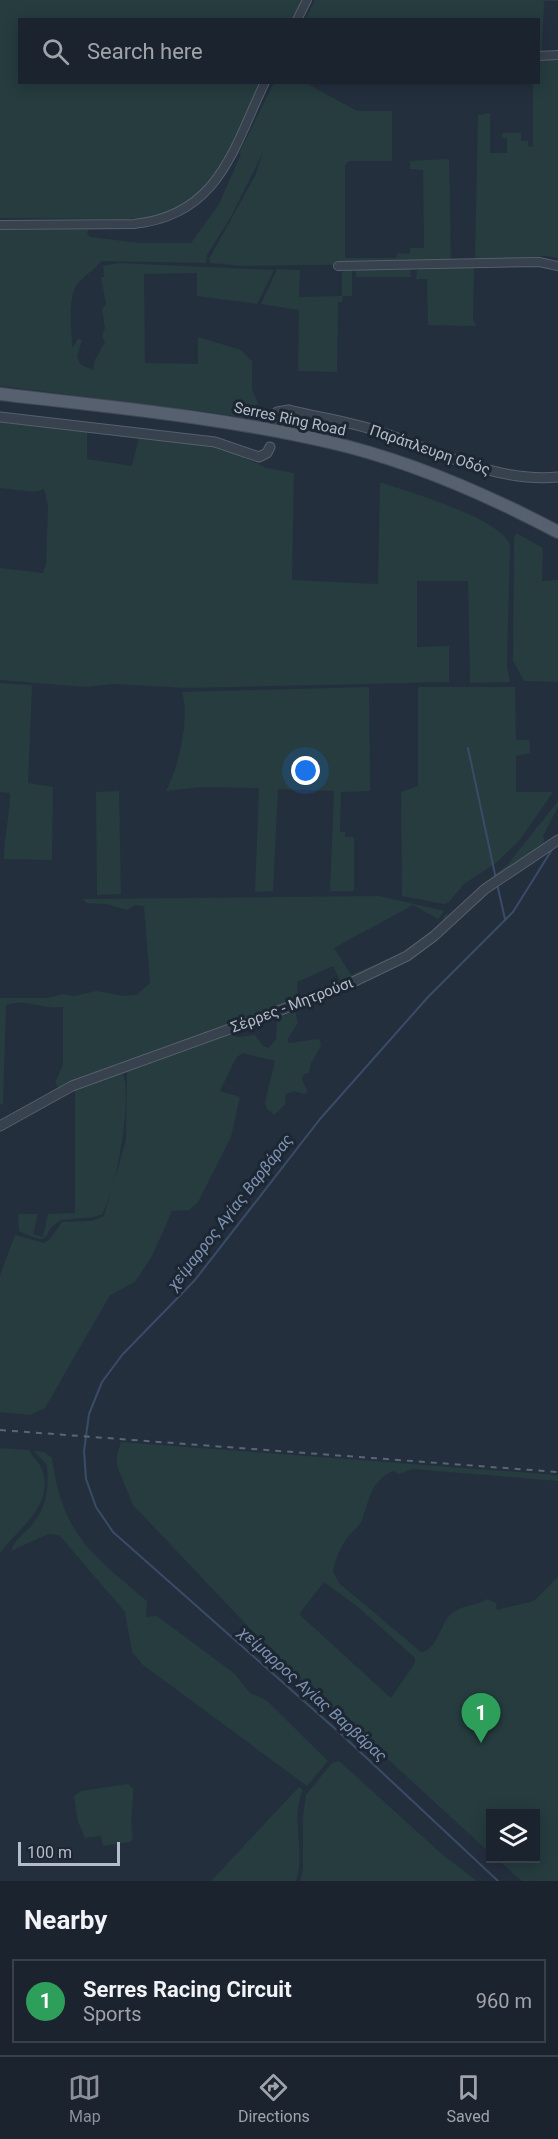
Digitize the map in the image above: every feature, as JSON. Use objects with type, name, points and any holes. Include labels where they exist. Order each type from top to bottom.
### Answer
[{"type":"main road","name":"Serres Ring Road","points":[[0,394],[219,420],[331,442],[388,459],[454,484],[558,532]]},
{"type":"street","points":[[298,18],[307,0]]},
{"type":"street","points":[[540,56],[558,55]]},
{"type":"street","points":[[0,225],[134,224],[156,222],[183,212],[216,181],[264,84]]},
{"type":"street","points":[[338,266],[412,267],[539,262],[558,266]]},
{"type":"street","name":"Παράπλευρη Οδός","points":[[274,421],[277,412],[289,410],[370,429],[500,474],[525,479],[558,477]]},
{"type":"street","points":[[0,417],[215,442],[259,457],[267,453],[270,447]]},
{"type":"street","name":"Σέρρες - Μητρούσι","points":[[0,1126],[72,1086],[261,1018],[388,966],[424,945],[485,889],[558,840]]},
{"type":"green space","points":[[0,0],[304,0],[295,18],[18,18],[18,84],[262,84],[215,177],[203,191],[177,209],[156,217],[121,219],[0,218]]},
{"type":"green space","points":[[315,0],[558,0],[544,1],[542,53],[540,53],[540,18],[306,18]]},
{"type":"green space","points":[[540,59],[558,59],[558,258],[546,256],[479,262],[475,257],[478,115],[490,113],[490,153],[507,153],[507,138],[502,138],[502,133],[521,133],[521,141],[528,141],[528,146],[533,147],[533,84],[540,84]]},
{"type":"green space","points":[[274,84],[308,84],[357,111],[392,111],[392,161],[349,161],[345,165],[345,258],[396,258],[397,253],[410,254],[410,248],[424,248],[423,170],[410,169],[410,161],[449,159],[451,263],[244,266],[210,263],[209,259],[255,176],[263,152],[232,215],[207,255],[206,263],[101,261],[76,287],[71,303],[72,348],[78,339],[82,340],[77,357],[80,364],[93,370],[95,360],[105,342],[102,336],[105,328],[102,309],[106,304],[101,277],[104,277],[103,266],[120,263],[274,270],[257,304],[197,296],[197,273],[144,274],[145,363],[198,364],[198,337],[241,350],[252,361],[252,389],[258,404],[250,409],[260,421],[208,412],[0,386],[0,230],[89,229],[87,234],[91,237],[140,243],[191,243],[219,204],[241,154],[239,153]]},
{"type":"green space","points":[[474,267],[473,320],[476,326],[428,325],[427,279],[416,279],[417,270]]},
{"type":"green space","points":[[410,268],[411,277],[356,277],[356,269]]},
{"type":"green space","points":[[277,269],[300,270],[299,297],[342,296],[342,272],[352,269],[352,296],[343,296],[342,302],[338,302],[337,372],[298,371],[299,310],[261,304]]},
{"type":"green space","points":[[0,422],[87,431],[87,459],[132,466],[139,438],[142,437],[219,446],[267,468],[294,473],[292,580],[378,584],[380,482],[452,507],[490,525],[503,535],[510,545],[507,665],[510,682],[470,683],[468,581],[417,581],[417,647],[449,646],[449,682],[189,688],[113,684],[86,687],[0,680],[0,568],[43,573],[46,565],[48,506],[44,489],[36,492],[0,488]]},
{"type":"green space","points":[[516,533],[543,548],[542,581],[558,580],[558,682],[524,681],[513,661],[514,538]]},
{"type":"green space","points":[[0,683],[32,685],[28,783],[53,787],[52,860],[4,859],[10,793],[0,792]]},
{"type":"green space","points":[[369,687],[370,791],[341,792],[340,832],[345,832],[345,837],[354,837],[354,891],[330,891],[334,791],[278,789],[273,891],[255,892],[259,788],[202,787],[166,791],[182,742],[185,715],[182,692]]},
{"type":"green space","points":[[418,687],[515,687],[516,740],[529,740],[530,753],[516,756],[516,792],[553,792],[519,841],[496,863],[464,884],[449,902],[444,904],[402,896],[401,792],[418,786]]},
{"type":"green space","points":[[119,791],[121,894],[97,895],[96,792]]},
{"type":"green space","points":[[558,801],[558,807],[543,836],[545,844],[504,870],[472,896],[480,886],[508,864]]},
{"type":"green space","points":[[379,896],[444,911],[438,919],[413,905],[334,948],[351,975],[418,944],[438,928],[447,913],[447,917],[437,930],[424,942],[374,969],[324,989],[323,987],[340,980],[333,966],[297,982],[298,996],[313,990],[314,993],[59,1089],[55,1083],[63,1064],[63,1007],[28,1003],[6,1005],[3,1104],[0,1105],[0,998],[48,998],[96,991],[124,996],[136,995],[150,983],[144,906],[135,905],[127,910],[106,904],[86,903],[83,899]]},
{"type":"green space","points":[[295,1010],[298,1023],[287,1040],[289,1043],[319,1039],[321,1046],[311,1063],[309,1073],[304,1074],[302,1080],[308,1092],[304,1094],[294,1091],[286,1094],[285,1105],[274,1115],[267,1109],[265,1102],[275,1061],[242,1053],[236,1058],[220,1091],[240,1097],[231,1137],[198,1202],[189,1210],[172,1211],[152,1256],[135,1282],[110,1295],[45,1408],[30,1415],[0,1412],[0,1275],[15,1235],[44,1243],[50,1239],[62,1222],[92,1221],[104,1216],[126,1140],[127,1070],[232,1032],[237,1037],[255,1035],[263,1046],[269,1048],[276,1039],[277,1016]]},
{"type":"green space","points":[[123,1073],[126,1103],[122,1144],[113,1185],[102,1214],[94,1217],[61,1220],[43,1239],[19,1231],[18,1214],[38,1214],[33,1234],[43,1237],[48,1214],[75,1213],[75,1089]]},
{"type":"green space","points":[[121,1442],[558,1475],[558,1481],[413,1469],[399,1474],[393,1471],[375,1485],[361,1522],[340,1550],[333,1572],[340,1584],[421,1652],[431,1647],[446,1620],[458,1609],[487,1599],[496,1603],[497,1610],[534,1601],[558,1577],[558,1881],[522,1881],[502,1863],[540,1863],[540,1809],[486,1809],[486,1849],[279,1659],[133,1505],[117,1466],[117,1455]],"holes":[[[324,1582],[358,1607],[415,1658],[415,1663],[391,1698],[300,1613]]]},
{"type":"green space","points":[[0,1448],[29,1450],[42,1469],[45,1482],[43,1494],[33,1516],[0,1553]]},
{"type":"green space","points":[[34,1451],[44,1452],[52,1458],[63,1506],[72,1525],[95,1556],[147,1601],[146,1617],[157,1616],[235,1674],[250,1693],[266,1700],[328,1761],[307,1786],[143,1665],[132,1652],[125,1612],[59,1535],[48,1534],[11,1551],[17,1540],[37,1518],[46,1497],[47,1465]]},
{"type":"green space","points":[[339,1761],[444,1856],[477,1881],[300,1881],[303,1870],[303,1816],[306,1795],[332,1763]]},
{"type":"green space","points":[[128,1784],[133,1788],[131,1825],[133,1838],[130,1842],[103,1846],[101,1836],[85,1838],[78,1822],[74,1796],[81,1791]]},
{"type":"green space","points":[[299,1787],[303,1790],[298,1812],[299,1870],[296,1881],[211,1881]]},
{"type":"waterway","points":[[468,748],[496,879]]},
{"type":"waterway","name":"χείμαρρος Αγίας Βαρβάρας","points":[[498,1881],[341,1734],[113,1532],[96,1507],[86,1479],[84,1451],[89,1414],[102,1382],[122,1355],[195,1280],[320,1119],[428,997],[513,912],[553,848]]},
{"type":"waterway","points":[[497,884],[505,919]]},
{"type":"railway","points":[[0,1430],[558,1472]]},
{"type":"place","name":"Serres Racing Circuit","points":[[481,1743]]}]
